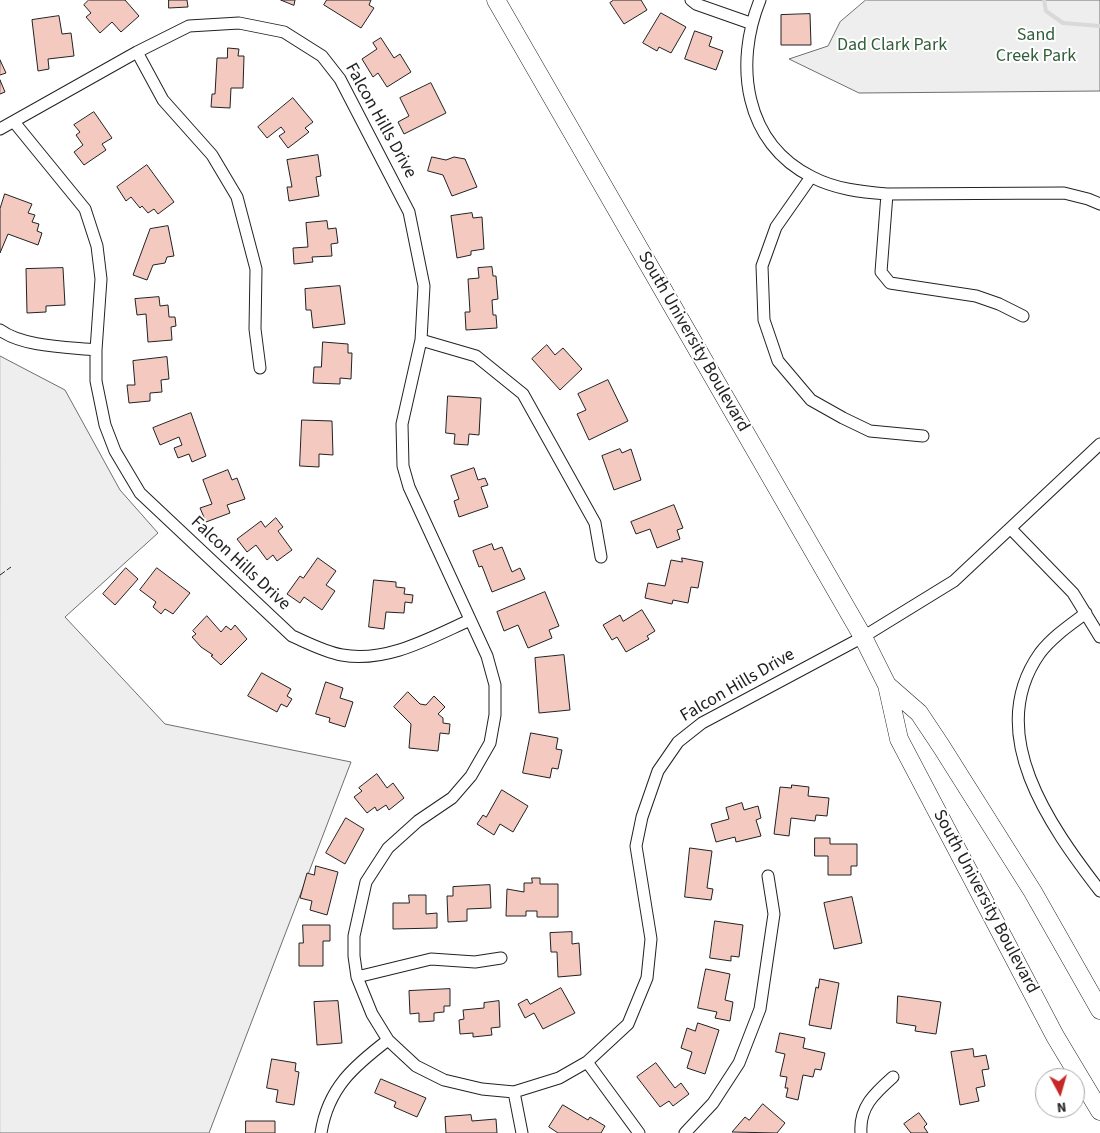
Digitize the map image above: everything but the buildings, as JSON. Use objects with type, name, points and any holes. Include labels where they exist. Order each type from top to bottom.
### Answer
[{"type":"main road","name":"South University Boulevard","points":[[496,0],[863,637],[888,685],[899,739],[1055,1036],[1100,1111]]},
{"type":"main road","name":"South University Boulevard","points":[[888,685],[919,713],[936,737],[1033,892],[1100,1010]]},
{"type":"street","points":[[691,0],[696,4],[750,23]]},
{"type":"street","points":[[760,0],[750,23],[746,48],[746,70],[754,112],[765,135],[778,150],[811,177],[857,191],[886,194],[1064,193],[1100,204]]},
{"type":"street","name":"Falcon Hills Drive","points":[[0,129],[137,52],[189,26],[239,23],[284,32],[322,56],[340,79],[409,212],[424,286],[421,340],[402,424],[403,466],[409,486],[488,656],[495,685],[496,715],[490,743],[471,776],[452,798],[418,821],[388,848],[366,882],[354,936],[357,977],[363,994],[388,1040],[416,1066],[444,1080],[482,1089],[514,1092],[559,1078],[587,1062],[628,1024],[646,978],[651,939],[636,846],[642,816],[658,771],[678,742],[702,723],[863,637],[954,581],[1098,450]]},
{"type":"street","points":[[137,52],[163,100],[212,155],[237,197],[256,269],[254,329],[260,368]]},
{"type":"street","name":"Falcon Hills Drive","points":[[14,122],[85,209],[97,246],[101,279],[96,350],[96,382],[105,425],[114,451],[140,493],[292,636],[342,655],[370,656],[402,650],[470,620]]},
{"type":"street","points":[[811,177],[776,227],[762,266],[764,320],[778,361],[811,400],[843,418],[870,431],[923,436]]},
{"type":"street","points":[[886,194],[881,272],[890,283],[976,296],[999,304],[1023,316]]},
{"type":"street","points":[[0,330],[7,335],[42,345],[96,350]]},
{"type":"street","points":[[421,340],[476,356],[523,394],[595,523],[601,558]]},
{"type":"street","points":[[1011,529],[1073,593],[1100,637]]},
{"type":"street","points":[[1086,613],[1060,632],[1040,653],[1029,675],[1019,704],[1018,732],[1023,762],[1034,788],[1056,827],[1100,890]]},
{"type":"street","points":[[685,1133],[714,1103],[739,1063],[760,1009],[774,914],[768,876]]},
{"type":"street","points":[[357,977],[431,959],[475,962],[500,958]]},
{"type":"street","points":[[321,1133],[323,1119],[335,1091],[357,1063],[388,1040]]},
{"type":"street","points":[[587,1062],[638,1133]]},
{"type":"street","points":[[861,1133],[860,1122],[868,1100],[893,1077]]},
{"type":"street","points":[[514,1092],[522,1133]]},
{"type":"green space","points":[[866,0],[1100,0],[1100,91],[859,93],[789,59],[828,46],[840,22]]},
{"type":"green space","points":[[0,356],[65,390],[120,490],[158,533],[65,617],[165,724],[351,762],[209,1133],[0,1133]]},
{"type":"waterway","points":[[1044,0],[1046,11],[1063,23],[1100,26]]},
{"type":"fence","points":[[0,575],[11,567]]},
{"type":"park label","name":"Dad Clark Park","points":[[892,46]]},
{"type":"park label","name":"Sand Creek Park","points":[[1036,46]]}]
